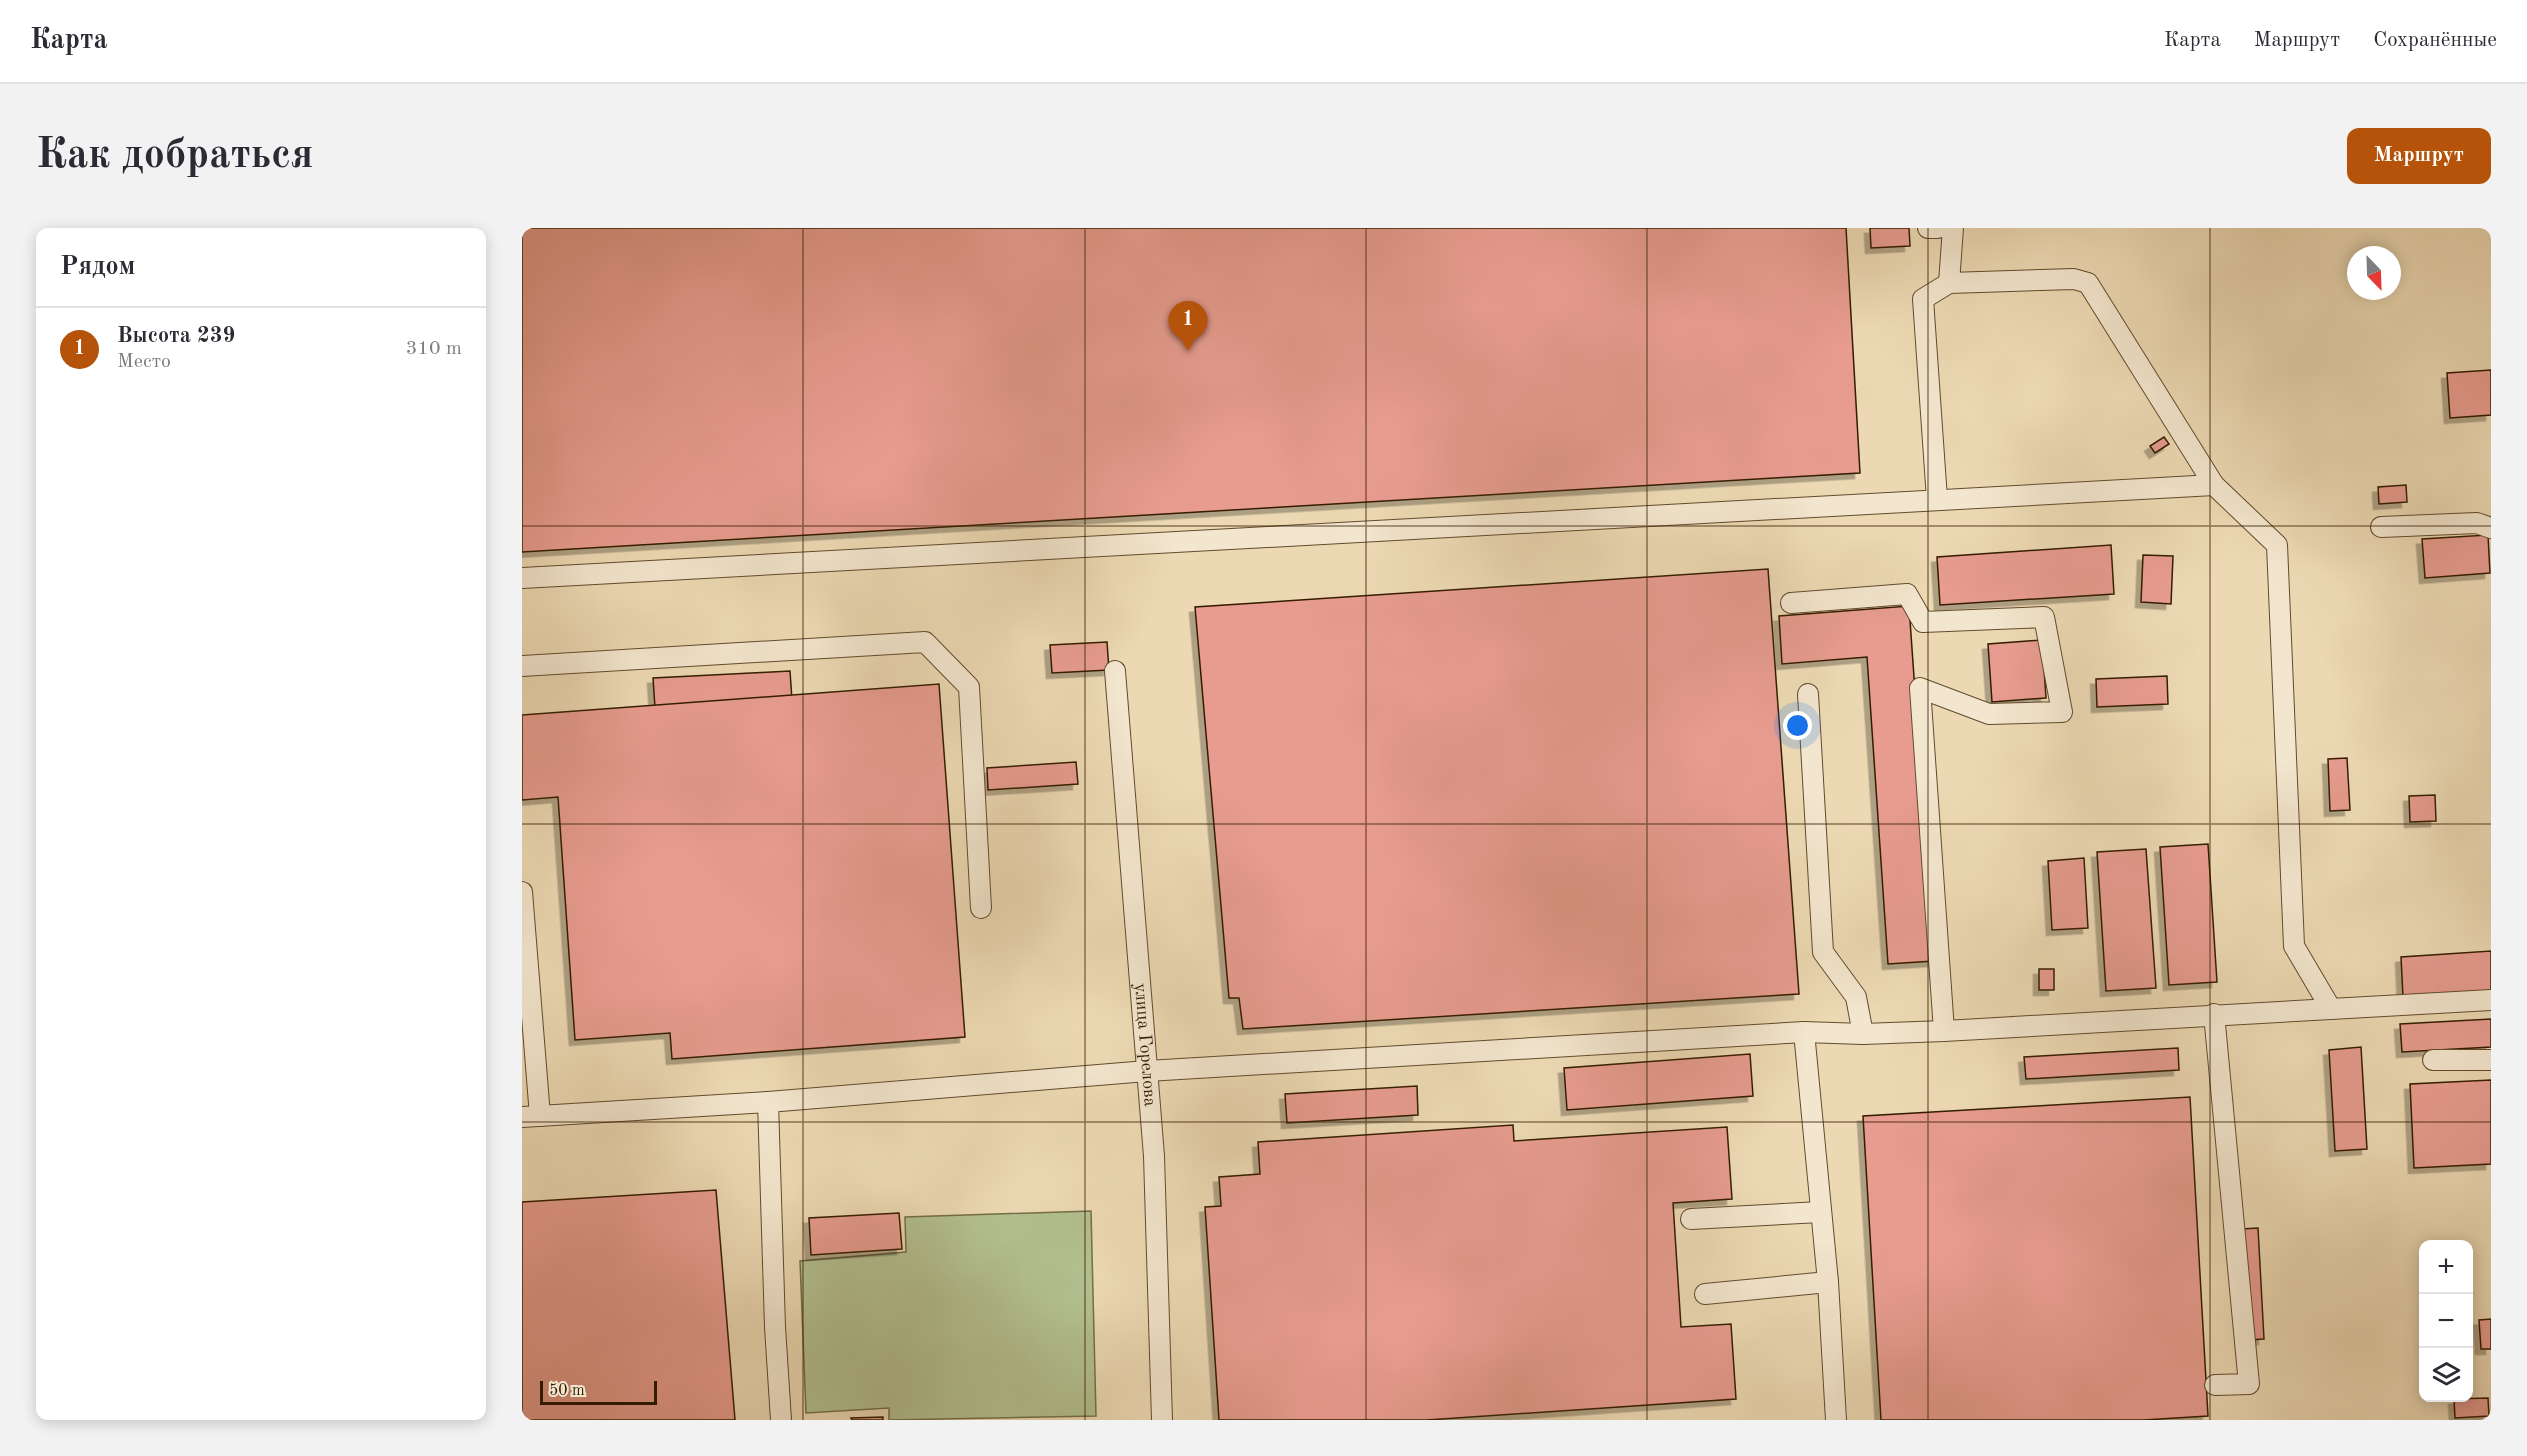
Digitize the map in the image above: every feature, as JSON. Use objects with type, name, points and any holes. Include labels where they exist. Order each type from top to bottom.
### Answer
[{"type":"street","points":[[1928,228],[1938,228]]},
{"type":"street","points":[[1950,283],[1953,228]]},
{"type":"street","points":[[1936,499],[1923,299],[1950,283],[2074,279],[2088,283],[2214,485],[2277,545],[2294,946],[2331,1009]]},
{"type":"street","points":[[522,578],[2214,485]]},
{"type":"street","points":[[2381,527],[2477,523],[2491,528]]},
{"type":"street","points":[[1791,603],[1907,594],[1923,622],[2044,617],[2062,712],[1989,714],[1920,688],[1944,1031]]},
{"type":"street","points":[[522,666],[926,642],[969,687],[981,908]]},
{"type":"street","name":"улица Горелова","points":[[1115,671],[1154,1156],[1162,1420]]},
{"type":"street","points":[[1808,694],[1823,952],[1856,997],[1863,1035]]},
{"type":"street","points":[[522,892],[531,1116],[768,1102],[1147,1071],[1804,1032],[1863,1035],[2491,1000]]},
{"type":"street","points":[[2214,1014],[2248,1384],[2215,1385]]},
{"type":"street","points":[[1804,1032],[1828,1282],[1836,1420]]},
{"type":"street","points":[[2433,1060],[2491,1060]]},
{"type":"street","points":[[768,1102],[775,1327],[781,1420]]},
{"type":"street","points":[[1691,1219],[1820,1212]]},
{"type":"street","points":[[1705,1294],[1828,1282]]},
{"type":"green space","points":[[1091,1211],[1096,1416],[889,1420],[889,1408],[806,1413],[800,1261],[906,1252],[905,1217]]},
{"type":"building","points":[[522,228],[1846,228],[1860,473],[522,552]]},
{"type":"building","points":[[1870,228],[1909,228],[1910,246],[1871,248]]},
{"type":"building","points":[[2491,370],[2491,415],[2450,418],[2447,373]]},
{"type":"building","points":[[2164,437],[2169,444],[2155,453],[2150,446]]},
{"type":"building","points":[[2406,485],[2407,502],[2379,504],[2378,487]]},
{"type":"building","points":[[2488,535],[2490,573],[2425,578],[2422,539]]},
{"type":"building","points":[[2111,545],[2114,594],[1940,605],[1937,557]]},
{"type":"building","points":[[2143,555],[2173,556],[2171,604],[2141,602]]},
{"type":"building","points":[[1768,569],[1799,994],[1243,1029],[1239,998],[1229,998],[1195,607]]},
{"type":"building","points":[[1909,606],[1934,961],[1888,964],[1867,657],[1782,664],[1779,616]]},
{"type":"building","points":[[2042,640],[2046,698],[1992,702],[1988,644]]},
{"type":"building","points":[[1107,642],[1109,670],[1052,673],[1050,645]]},
{"type":"building","points":[[790,671],[792,700],[655,708],[653,678]]},
{"type":"building","points":[[2167,676],[2168,704],[2097,707],[2096,679]]},
{"type":"building","points":[[939,684],[965,1037],[672,1059],[670,1033],[575,1040],[558,797],[522,800],[522,715]]},
{"type":"building","points":[[2347,758],[2350,810],[2330,811],[2328,759]]},
{"type":"building","points":[[1076,762],[1078,784],[988,790],[987,768]]},
{"type":"building","points":[[2435,795],[2436,821],[2410,822],[2409,796]]},
{"type":"building","points":[[2208,844],[2217,982],[2169,985],[2160,847]]},
{"type":"building","points":[[2146,849],[2156,988],[2106,991],[2097,852]]},
{"type":"building","points":[[2084,858],[2088,928],[2052,930],[2048,861]]},
{"type":"building","points":[[2491,951],[2491,992],[2403,997],[2401,957]]},
{"type":"building","points":[[2039,969],[2054,969],[2054,990],[2039,990]]},
{"type":"building","points":[[2491,1019],[2491,1047],[2402,1052],[2400,1024]]},
{"type":"building","points":[[2361,1047],[2367,1149],[2335,1151],[2329,1050]]},
{"type":"building","points":[[2178,1048],[2179,1070],[2026,1079],[2024,1057]]},
{"type":"building","points":[[1750,1054],[1753,1096],[1567,1110],[1564,1068]]},
{"type":"building","points":[[2491,1080],[2491,1164],[2414,1168],[2410,1084]]},
{"type":"building","points":[[1417,1086],[1418,1115],[1287,1123],[1285,1094]]},
{"type":"building","points":[[2190,1097],[2208,1416],[2144,1420],[1881,1420],[1863,1116]]},
{"type":"building","points":[[1513,1125],[1514,1141],[1727,1127],[1732,1199],[1673,1203],[1681,1327],[1731,1324],[1736,1399],[1427,1420],[1219,1420],[1205,1207],[1221,1206],[1219,1177],[1260,1174],[1258,1142]]},
{"type":"building","points":[[716,1190],[735,1420],[522,1420],[522,1202]]},
{"type":"building","points":[[899,1213],[902,1249],[811,1255],[809,1218]]},
{"type":"building","points":[[2258,1228],[2264,1339],[2247,1340],[2242,1229]]},
{"type":"building","points":[[2491,1319],[2491,1349],[2481,1349],[2479,1320]]},
{"type":"building","points":[[2473,1398],[2488,1398],[2489,1416],[2455,1418],[2454,1402],[2473,1402]]},
{"type":"building","points":[[883,1417],[883,1420],[852,1420],[851,1418]]},
{"type":"place","name":"Высота 239","points":[[1188,351]]}]
